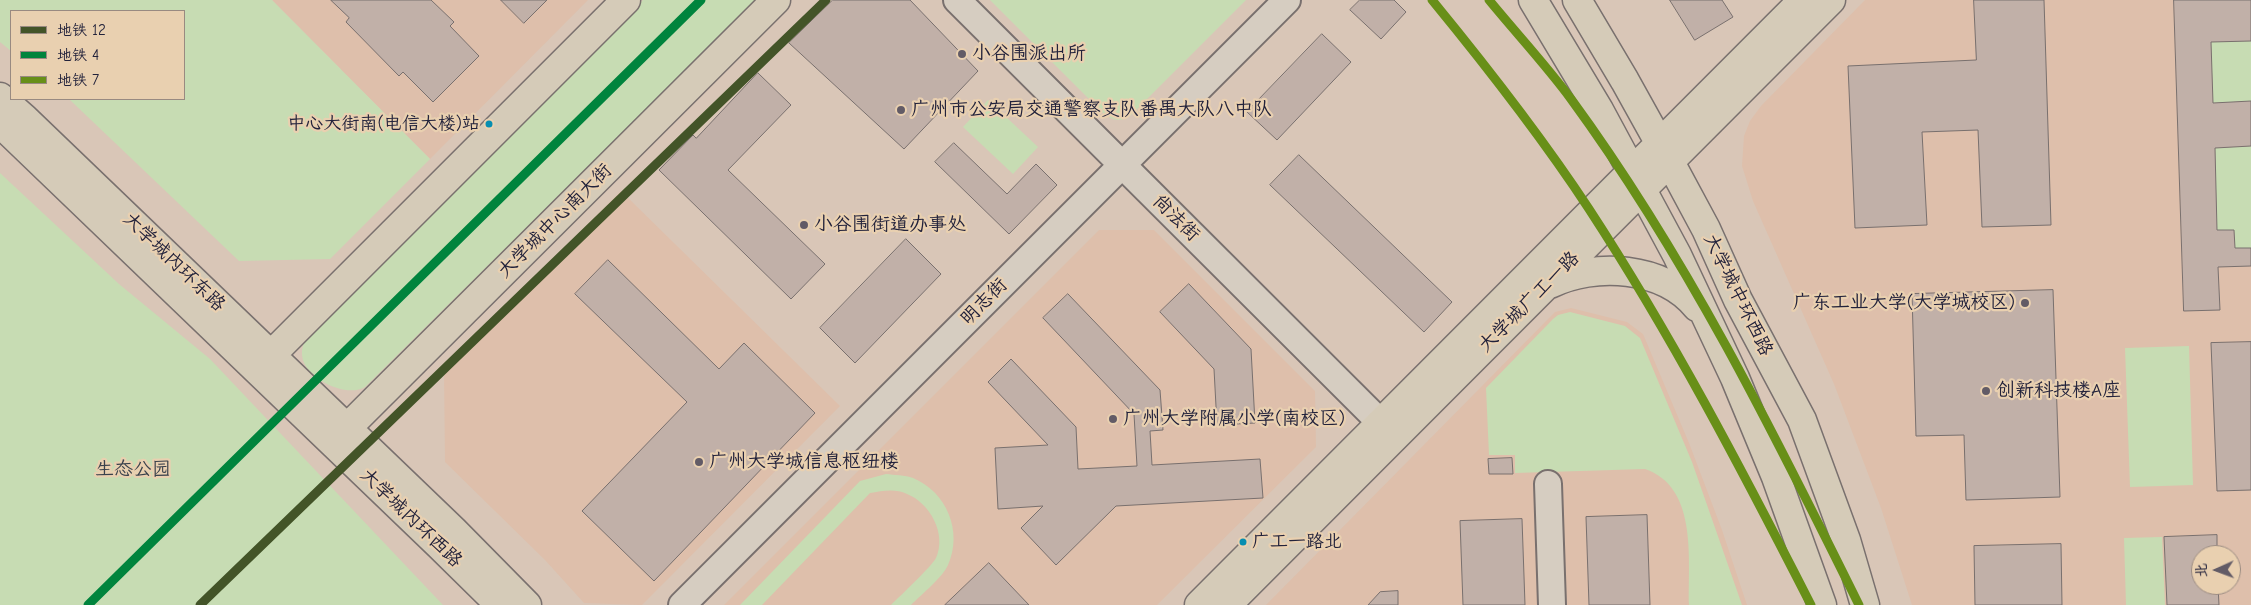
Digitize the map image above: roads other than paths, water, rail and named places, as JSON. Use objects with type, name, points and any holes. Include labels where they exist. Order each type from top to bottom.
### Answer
[{"type":"main road","points":[[264,362],[626,0]]},
{"type":"main road","name":"大学城中心南大街","points":[[340,435],[776,0]]},
{"type":"main road","name":"大学城中环西路","points":[[1533,0],[1564,49],[1638,180],[1677,255],[1704,316],[1735,378],[1765,450],[1822,605]]},
{"type":"main road","name":"大学城中环西路","points":[[1577,0],[1665,152],[1706,229],[1746,316],[1802,420],[1846,540],[1865,605]]},
{"type":"main road","name":"大学城广工一路","points":[[1227,605],[1388,430],[1665,152],[1804,0]]},
{"type":"main road","name":"大学城广工一路","points":[[1665,152],[1832,0]]},
{"type":"main road","name":"大学城内环东路","points":[[0,97],[25,118],[264,362]]},
{"type":"main road","name":"大学城内环东路","points":[[0,123],[264,362]]},
{"type":"main road","name":"大学城广工一路","points":[[1199,605],[1545,287],[1638,180]]},
{"type":"main road","points":[[1545,287],[1580,273],[1628,272],[1647,276],[1677,288],[1689,298],[1704,316]]},
{"type":"main road","name":"大学城内环西路","points":[[264,362],[340,435],[500,605]]},
{"type":"main road","name":"大学城内环西路","points":[[340,435],[465,542],[527,605]]},
{"type":"street","name":"尚法街","points":[[957,0],[1388,430]]},
{"type":"street","name":"明志街","points":[[682,605],[1287,0]]},
{"type":"street","points":[[1548,484],[1552,605]]},
{"type":"metro line","name":"4","points":[[88,605],[701,0]]},
{"type":"metro line","name":"12","points":[[200,605],[826,0]]},
{"type":"metro line","name":"7","points":[[1432,0],[1533,128],[1620,257],[1705,404],[1811,605]]},
{"type":"metro line","name":"7","points":[[1489,0],[1571,99],[1613,159],[1690,282],[1760,410],[1859,605]]},
{"type":"place","name":"小谷围派出所","points":[[962,54]]},
{"type":"place","name":"广州市公安局交通警察支队番禺大队八中队","points":[[901,110]]},
{"type":"place","name":"中心大街南(电信大楼)站","points":[[489,124]]},
{"type":"place","name":"小谷围街道办事处","points":[[804,225]]},
{"type":"place","name":"广东工业大学(大学城校区)","points":[[2025,303]]},
{"type":"place","name":"创新科技楼A座","points":[[1986,391]]},
{"type":"place","name":"广州大学附属小学(南校区)","points":[[1113,419]]},
{"type":"place","name":"广州大学城信息枢纽楼","points":[[699,462]]},
{"type":"place","name":"广工一路北","points":[[1243,542]]},
{"type":"park label","name":"生态公园","points":[[133,470]]}]
